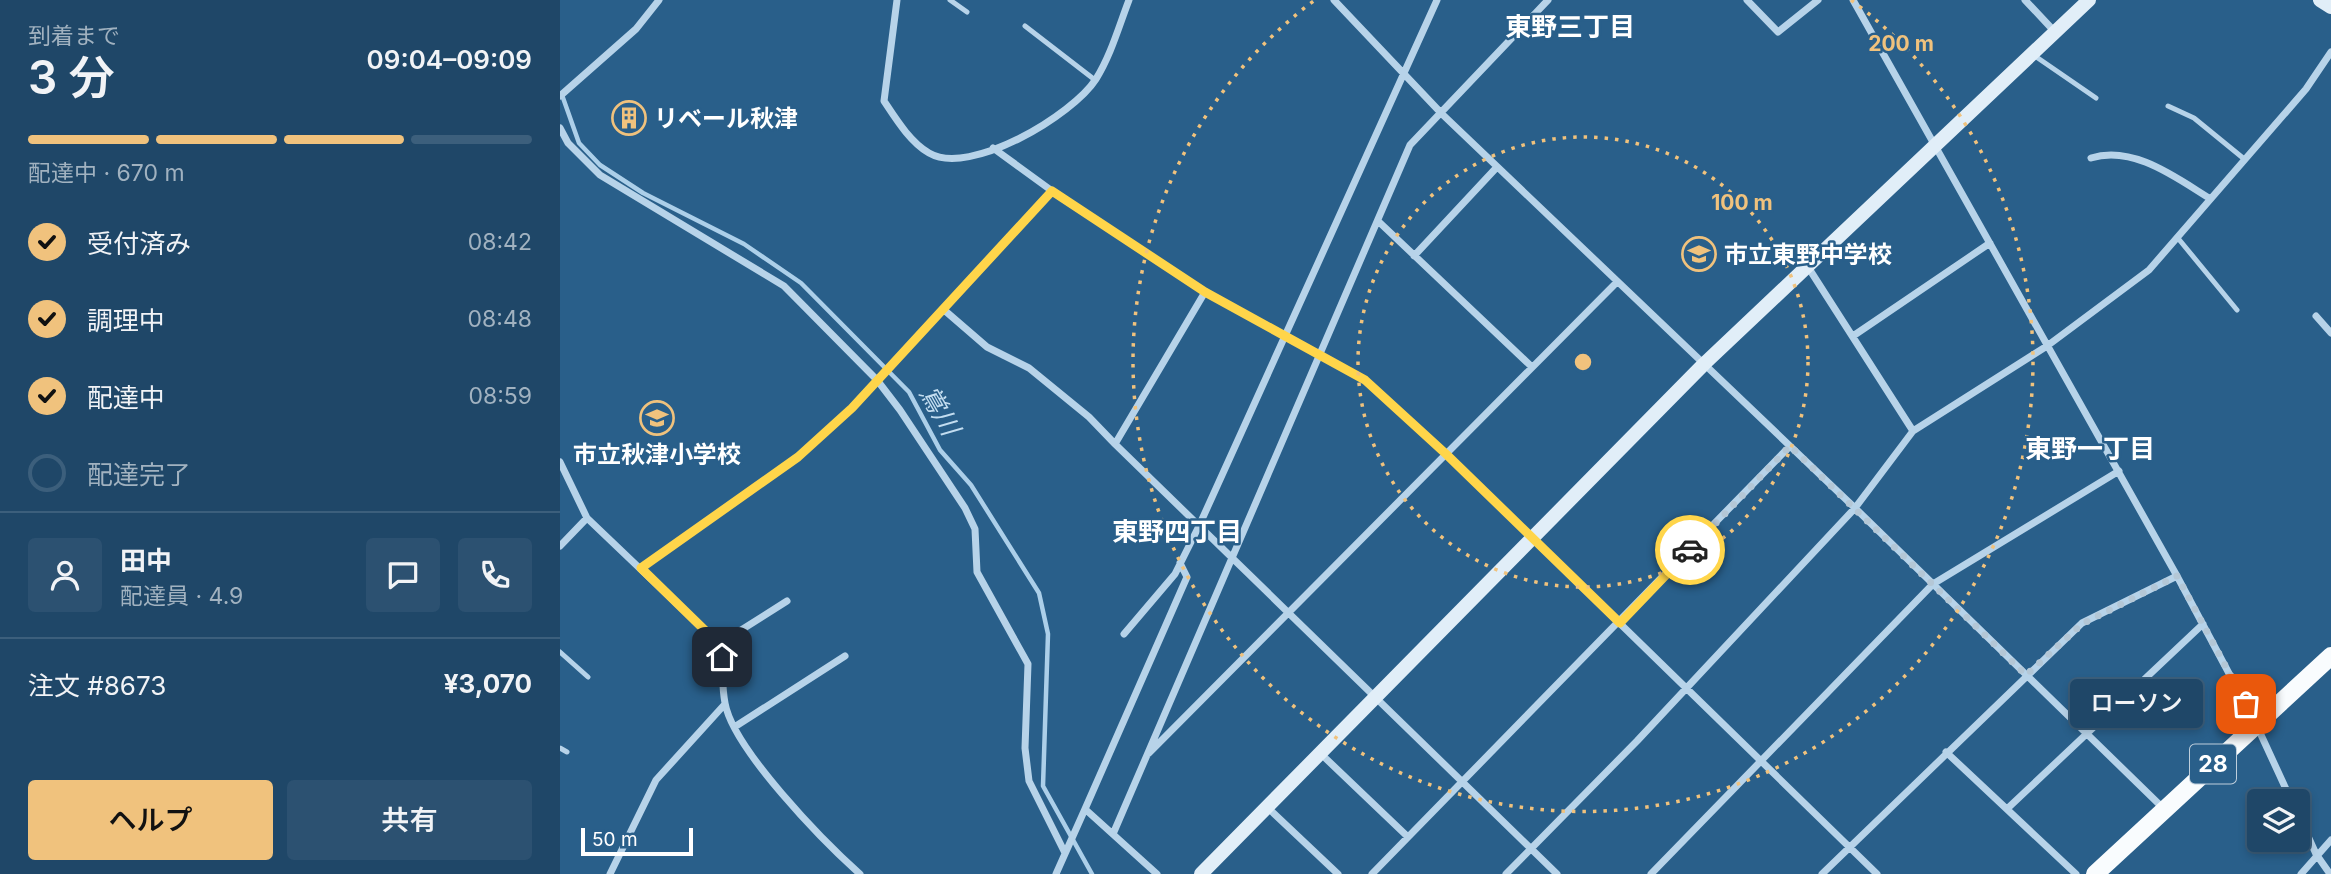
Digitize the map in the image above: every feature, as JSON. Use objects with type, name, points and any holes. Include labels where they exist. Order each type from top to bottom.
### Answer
[{"type":"main road","name":"28","points":[[2095,874],[2331,656]]},
{"type":"street","points":[[560,96],[636,29],[659,0]]},
{"type":"street","points":[[897,0],[884,101],[906,132],[929,153],[943,159],[970,159],[1032,133],[1069,108],[1095,80],[1129,0]]},
{"type":"street","points":[[1334,0],[1442,114],[1855,508],[2164,809]]},
{"type":"street","points":[[1124,634],[1175,575],[1437,0]]},
{"type":"street","points":[[1113,834],[1410,145],[1548,0]]},
{"type":"street","points":[[1747,0],[1778,32],[1818,0]]},
{"type":"street","points":[[1853,0],[2177,576],[2256,724],[2286,789]]},
{"type":"street","points":[[2025,0],[2054,32]]},
{"type":"street","points":[[1201,874],[1703,364],[1808,268],[2089,0]]},
{"type":"street","points":[[2320,0],[2331,7]]},
{"type":"street","points":[[1506,874],[1855,508],[1913,431],[2047,346],[2149,270],[2243,158],[2306,89],[2331,52]]},
{"type":"street","points":[[560,128],[568,143],[600,175],[784,286],[879,379],[965,508],[975,529],[977,572],[1028,664],[1025,748],[1029,781],[1065,853]]},
{"type":"street","points":[[993,148],[1052,191],[1205,292],[1365,380],[1446,454],[1877,874]]},
{"type":"street","points":[[2091,158],[2107,153],[2145,163],[2209,198]]},
{"type":"street","points":[[1414,256],[1497,167]]},
{"type":"street","points":[[641,568],[798,457],[879,379],[1052,191]]},
{"type":"street","points":[[1378,221],[1532,367]]},
{"type":"street","points":[[1853,336],[1990,243]]},
{"type":"street","points":[[1808,268],[1913,431]]},
{"type":"street","points":[[1146,757],[1617,282]]},
{"type":"street","points":[[1115,444],[1205,292]]},
{"type":"street","points":[[943,309],[987,348],[1029,368],[1089,417],[1557,874]]},
{"type":"street","points":[[2316,316],[2331,333]]},
{"type":"street","points":[[1372,874],[1790,446]]},
{"type":"street","points":[[560,462],[587,518],[719,644],[725,704],[745,743],[821,839],[860,874]]},
{"type":"street","points":[[1651,874],[1933,584],[2119,471]]},
{"type":"street","points":[[560,546],[587,518]]},
{"type":"street","points":[[1056,874],[1187,577],[1180,563]]},
{"type":"street","points":[[1822,874],[2082,624],[2177,576]]},
{"type":"street","points":[[719,644],[787,601]]},
{"type":"street","points":[[2008,808],[2203,624]]},
{"type":"street","points":[[736,726],[845,656]]},
{"type":"street","points":[[610,874],[656,780],[725,704]]},
{"type":"street","points":[[1946,752],[2076,874]]},
{"type":"street","points":[[1320,753],[1408,837]]},
{"type":"street","points":[[1267,807],[1338,874]]},
{"type":"street","points":[[1085,809],[1157,874]]},
{"type":"street","points":[[2301,874],[2331,840]]},
{"type":"street","points":[[2310,841],[2330,874]]},
{"type":"lane","points":[[950,0],[967,12]]},
{"type":"lane","points":[[1024,26],[1095,80]]},
{"type":"lane","points":[[2032,54],[2096,98]]},
{"type":"lane","points":[[2168,106],[2194,118],[2243,158]]},
{"type":"lane","points":[[2177,237],[2237,310]]},
{"type":"lane","points":[[560,652],[588,677]]},
{"type":"lane","points":[[560,748],[567,752]]},
{"type":"waterway","name":"鴬川","points":[[562,95],[579,143],[600,165],[643,193],[744,244],[801,283],[909,392],[940,450],[971,485],[1039,593],[1048,634],[1043,786],[1092,874]]},
{"type":"way so far","points":[[1690,550],[1790,446],[2026,675],[2082,624],[2177,576],[2246,704]]},
{"type":"place","name":"リベール秋津","points":[[629,118]]},
{"type":"place","name":"市立東野中学校","points":[[1699,254]]},
{"type":"place","name":"市立秋津小学校","points":[[657,418]]},
{"type":"place","name":"ローソン","points":[[2246,704]]},
{"type":"district","name":"東野三丁目","points":[[1570,26]]},
{"type":"district","name":"東野一丁目","points":[[2090,448]]},
{"type":"district","name":"東野四丁目","points":[[1177,531]]},
{"type":"route","points":[[722,657],[719,644],[641,568],[682,542],[798,457],[852,408],[1052,191],[1205,292],[1365,380],[1446,454],[1620,623],[1690,550]]}]
